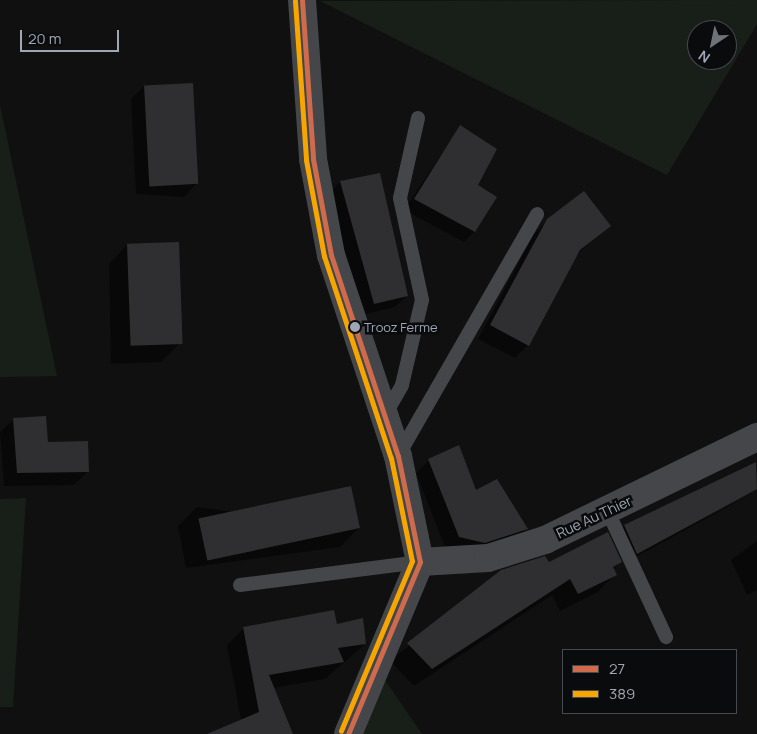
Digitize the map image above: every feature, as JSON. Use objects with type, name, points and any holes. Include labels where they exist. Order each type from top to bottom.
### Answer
[{"type":"street","points":[[302,0],[314,159],[331,255],[398,456],[420,562],[348,734]]},
{"type":"street","name":"Rue Au Thier","points":[[420,562],[488,558],[608,512],[757,437]]},
{"type":"lane","points":[[385,416],[402,385],[422,300],[400,198],[418,118]]},
{"type":"lane","points":[[398,456],[537,214]]},
{"type":"lane","points":[[608,512],[666,637]]},
{"type":"lane","points":[[240,585],[420,562]]},
{"type":"shaded area","points":[[757,0],[757,24],[737,58],[737,20],[687,20],[687,70],[730,70],[667,175],[320,1]]},
{"type":"shaded area","points":[[0,105],[57,376],[0,377]]},
{"type":"shaded area","points":[[26,498],[13,707],[0,707],[0,499]]},
{"type":"shaded area","points":[[385,680],[422,734],[359,734]]},
{"type":"building","points":[[193,83],[198,184],[149,186],[144,86]]},
{"type":"building","points":[[460,125],[497,149],[478,185],[497,197],[475,232],[414,199]]},
{"type":"building","points":[[380,173],[408,296],[374,304],[340,181]]},
{"type":"building","points":[[584,191],[611,226],[580,250],[529,346],[490,325],[547,219]]},
{"type":"building","points":[[179,242],[183,344],[131,346],[127,244]]},
{"type":"building","points":[[46,416],[48,442],[88,441],[89,472],[17,473],[13,418]]},
{"type":"building","points":[[459,445],[476,490],[497,479],[528,529],[485,543],[459,537],[428,459]]},
{"type":"building","points":[[756,462],[757,489],[637,554],[624,525]]},
{"type":"building","points":[[351,486],[360,528],[207,560],[198,518]]},
{"type":"building","points":[[608,532],[622,562],[613,567],[617,575],[578,594],[570,579],[432,669],[407,643],[501,570],[545,556],[549,562]]},
{"type":"building","points":[[334,610],[337,624],[363,618],[366,644],[338,648],[344,662],[269,675],[293,734],[207,734],[259,712],[243,627]]},
{"type":"transit line","name":"27","points":[[302,0],[313,159],[331,255],[398,456],[420,562],[348,734]]},
{"type":"transit line","name":"389","points":[[295,1],[306,160],[324,256],[391,458],[412,561],[341,731]]},
{"type":"place","name":"Trooz Ferme","points":[[355,327]]}]
